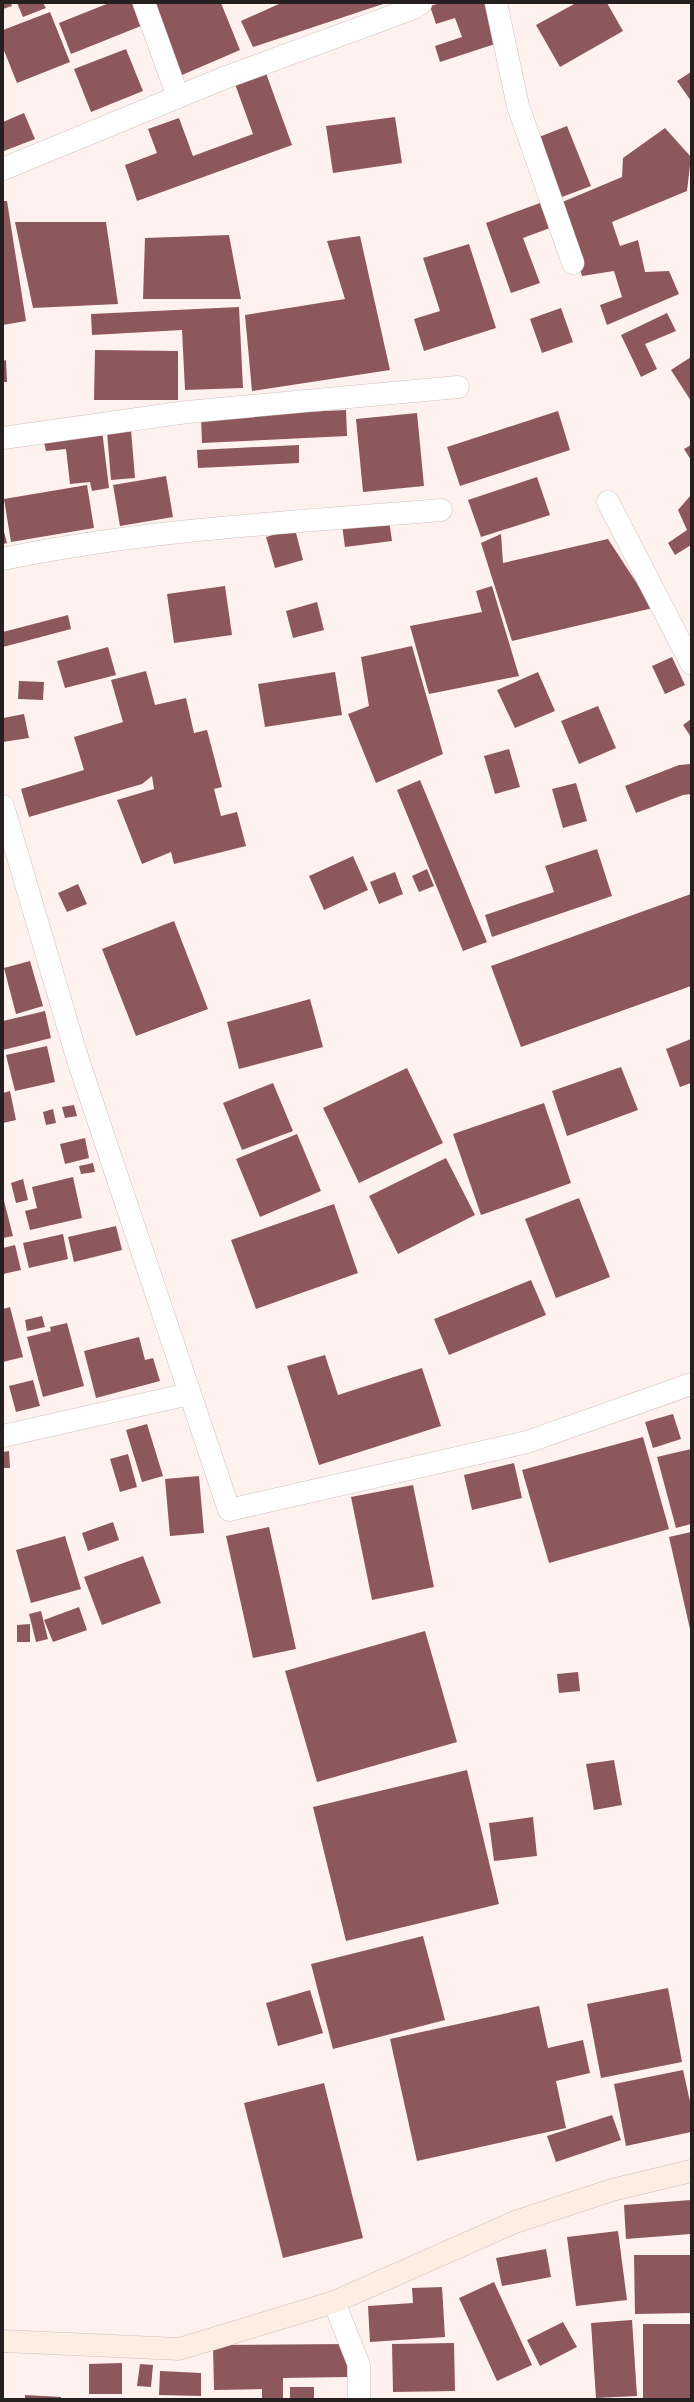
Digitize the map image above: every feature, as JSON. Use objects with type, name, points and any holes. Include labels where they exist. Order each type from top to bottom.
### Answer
[{"type":"street","points":[[144,3],[178,97]]},
{"type":"street","points":[[3,169],[178,97],[414,8],[421,3]]},
{"type":"street","points":[[496,3],[518,106],[573,263]]},
{"type":"street","points":[[3,438],[187,412],[458,387]]},
{"type":"street","points":[[608,502],[691,663]]},
{"type":"street","points":[[3,559],[61,547],[201,530],[441,510]]},
{"type":"street","points":[[3,806],[77,1057],[229,1510],[527,1442],[691,1384]]},
{"type":"street","points":[[3,1436],[189,1394]]},
{"type":"street","points":[[3,2341],[179,2349],[334,2302],[515,2222],[612,2190],[691,2171]]},
{"type":"street","points":[[334,2302],[359,2365],[359,2399]]},
{"type":"building","points":[[3,3],[11,3],[12,6],[3,9]]},
{"type":"building","points":[[17,3],[43,3],[46,8],[23,17]]},
{"type":"building","points":[[109,3],[132,3],[141,26],[71,54],[59,23]]},
{"type":"building","points":[[153,3],[221,3],[240,50],[182,75]]},
{"type":"building","points":[[281,3],[386,3],[253,47],[241,21]]},
{"type":"building","points":[[440,3],[485,3],[498,43],[440,62],[435,46],[462,37],[455,18],[436,24],[430,6]]},
{"type":"building","points":[[576,3],[607,3],[623,31],[560,67],[536,25]]},
{"type":"building","points":[[50,12],[70,62],[17,83],[3,48],[3,30]]},
{"type":"building","points":[[126,49],[143,91],[91,112],[74,69]]},
{"type":"building","points":[[691,72],[691,101],[677,81]]},
{"type":"building","points":[[266,73],[292,145],[137,201],[125,165],[157,153],[148,129],[179,118],[193,156],[253,134],[235,84]]},
{"type":"building","points":[[24,113],[35,139],[4,151],[3,122]]},
{"type":"building","points":[[395,117],[402,163],[333,173],[326,126]]},
{"type":"building","points":[[567,126],[591,186],[562,197],[539,137]]},
{"type":"building","points":[[665,128],[691,157],[687,191],[612,222],[620,246],[638,240],[645,272],[669,271],[679,294],[607,325],[600,305],[622,297],[614,271],[582,276],[560,203],[622,177],[623,158]]},
{"type":"building","points":[[3,201],[7,201],[26,321],[3,325]]},
{"type":"building","points":[[540,203],[550,228],[523,238],[540,283],[511,293],[486,223]]},
{"type":"building","points":[[15,222],[106,222],[118,304],[33,308]]},
{"type":"building","points":[[229,235],[241,299],[143,299],[145,238]]},
{"type":"building","points":[[360,236],[390,370],[252,391],[245,315],[345,299],[327,241]]},
{"type":"building","points":[[469,244],[496,328],[424,351],[414,319],[440,311],[423,258]]},
{"type":"building","points":[[239,307],[243,388],[185,390],[182,330],[92,335],[91,314]]},
{"type":"building","points":[[561,308],[573,342],[542,353],[530,319]]},
{"type":"building","points":[[667,313],[676,331],[645,344],[657,369],[641,377],[621,335]]},
{"type":"building","points":[[95,350],[178,351],[178,400],[94,400]]},
{"type":"building","points":[[691,357],[691,401],[671,370]]},
{"type":"building","points":[[6,360],[7,382],[3,382],[3,361]]},
{"type":"building","points":[[346,410],[347,436],[202,443],[201,417]]},
{"type":"building","points":[[558,411],[570,450],[460,486],[447,447]]},
{"type":"building","points":[[417,413],[424,486],[363,492],[356,419]]},
{"type":"building","points":[[102,430],[109,488],[92,491],[90,482],[70,484],[66,449],[46,451],[43,438]]},
{"type":"building","points":[[131,430],[135,478],[111,480],[107,432]]},
{"type":"building","points":[[299,445],[299,463],[198,468],[197,450]]},
{"type":"building","points":[[691,445],[691,460],[684,449]]},
{"type":"building","points":[[166,476],[173,517],[120,526],[113,485]]},
{"type":"building","points":[[537,477],[550,515],[481,537],[468,500]]},
{"type":"building","points":[[87,485],[94,528],[11,542],[4,499]]},
{"type":"building","points":[[691,495],[691,545],[675,555],[668,543],[687,530],[678,510]]},
{"type":"building","points":[[389,520],[392,541],[345,547],[342,525]]},
{"type":"building","points":[[3,528],[7,543],[3,544]]},
{"type":"building","points":[[295,529],[303,560],[275,568],[266,537]]},
{"type":"building","points":[[501,534],[503,563],[608,539],[653,608],[512,641],[481,543]]},
{"type":"building","points":[[225,586],[232,635],[174,643],[167,594]]},
{"type":"building","points":[[492,586],[519,676],[429,694],[410,626],[482,612],[476,591]]},
{"type":"building","points":[[317,602],[324,630],[293,638],[286,611]]},
{"type":"building","points":[[68,615],[71,629],[3,647],[3,632]]},
{"type":"building","points":[[412,646],[443,754],[376,783],[348,714],[369,706],[361,657]]},
{"type":"building","points":[[108,647],[116,675],[65,688],[57,661]]},
{"type":"building","points":[[672,657],[685,685],[665,694],[652,666]]},
{"type":"building","points":[[146,671],[155,705],[186,698],[194,733],[207,730],[222,787],[214,789],[221,816],[237,812],[246,846],[174,864],[171,852],[142,864],[117,800],[154,789],[152,776],[142,784],[29,817],[21,789],[84,770],[74,737],[123,722],[111,680]]},
{"type":"building","points":[[335,672],[342,715],[265,727],[258,684]]},
{"type":"building","points":[[538,672],[555,711],[515,728],[497,690]]},
{"type":"building","points":[[19,681],[44,682],[43,700],[18,699]]},
{"type":"building","points":[[598,706],[616,748],[579,764],[561,721]]},
{"type":"building","points":[[24,714],[29,738],[3,742],[3,718]]},
{"type":"building","points":[[691,719],[691,737],[683,725]]},
{"type":"building","points":[[509,749],[520,787],[495,794],[484,756]]},
{"type":"building","points":[[691,764],[691,794],[683,795],[636,813],[625,786],[679,765]]},
{"type":"building","points":[[420,780],[487,942],[463,951],[397,790]]},
{"type":"building","points":[[576,783],[587,821],[563,828],[552,789]]},
{"type":"building","points":[[597,849],[612,896],[492,937],[485,915],[554,892],[545,866]]},
{"type":"building","points":[[353,856],[368,890],[324,910],[309,876]]},
{"type":"building","points":[[427,869],[434,886],[419,892],[412,876]]},
{"type":"building","points":[[395,872],[403,894],[379,904],[370,882]]},
{"type":"building","points":[[78,884],[87,904],[67,912],[58,893]]},
{"type":"building","points":[[691,894],[691,986],[521,1047],[491,966]]},
{"type":"building","points":[[174,921],[208,1009],[136,1036],[102,949]]},
{"type":"building","points":[[30,961],[43,1006],[16,1014],[4,968]]},
{"type":"building","points":[[310,999],[323,1047],[239,1069],[227,1022]]},
{"type":"building","points":[[45,1011],[51,1038],[3,1050],[3,1021]]},
{"type":"building","points":[[691,1039],[691,1083],[680,1087],[666,1049]]},
{"type":"building","points":[[47,1046],[55,1082],[15,1091],[6,1055]]},
{"type":"building","points":[[621,1067],[638,1110],[567,1136],[552,1091]]},
{"type":"building","points":[[407,1068],[443,1143],[359,1183],[323,1108]]},
{"type":"building","points":[[273,1083],[293,1131],[242,1150],[223,1103]]},
{"type":"building","points":[[10,1091],[16,1120],[3,1123],[3,1093]]},
{"type":"building","points":[[544,1103],[571,1183],[481,1215],[453,1134]]},
{"type":"building","points":[[74,1105],[77,1116],[65,1118],[62,1107]]},
{"type":"building","points":[[53,1109],[56,1123],[46,1125],[43,1112]]},
{"type":"building","points":[[297,1134],[321,1191],[260,1217],[236,1159]]},
{"type":"building","points":[[85,1138],[89,1158],[65,1164],[60,1144]]},
{"type":"building","points":[[446,1158],[475,1215],[398,1254],[369,1196]]},
{"type":"building","points":[[93,1163],[95,1172],[81,1174],[79,1166]]},
{"type":"building","points":[[73,1177],[82,1218],[30,1230],[25,1211],[37,1208],[32,1187]]},
{"type":"building","points":[[23,1179],[28,1200],[16,1203],[11,1183]]},
{"type":"building","points":[[3,1197],[13,1236],[3,1238]]},
{"type":"building","points":[[579,1198],[610,1277],[556,1298],[525,1219]]},
{"type":"building","points":[[334,1204],[358,1273],[256,1309],[231,1240]]},
{"type":"building","points":[[116,1226],[122,1250],[74,1262],[68,1237]]},
{"type":"building","points":[[63,1234],[68,1259],[29,1268],[23,1243]]},
{"type":"building","points":[[15,1245],[21,1270],[3,1274],[3,1248]]},
{"type":"building","points":[[531,1280],[546,1315],[449,1355],[434,1319]]},
{"type":"building","points":[[10,1307],[23,1357],[3,1362],[3,1309]]},
{"type":"building","points":[[42,1316],[45,1327],[27,1331],[25,1320]]},
{"type":"building","points":[[67,1323],[84,1386],[43,1397],[27,1337],[51,1331],[50,1327]]},
{"type":"building","points":[[139,1337],[145,1360],[153,1358],[160,1381],[96,1398],[84,1351]]},
{"type":"building","points":[[325,1355],[338,1395],[422,1368],[441,1426],[319,1465],[287,1366]]},
{"type":"building","points":[[33,1380],[40,1406],[16,1412],[9,1386]]},
{"type":"building","points":[[673,1414],[681,1439],[653,1448],[645,1422]]},
{"type":"building","points":[[147,1424],[163,1476],[142,1482],[126,1430]]},
{"type":"building","points":[[643,1437],[669,1529],[549,1563],[522,1470]]},
{"type":"building","points":[[691,1449],[691,1524],[676,1528],[657,1457]]},
{"type":"building","points":[[9,1451],[10,1468],[3,1468],[3,1452]]},
{"type":"building","points":[[128,1454],[137,1487],[120,1492],[110,1459]]},
{"type":"building","points":[[514,1463],[522,1498],[472,1510],[464,1475]]},
{"type":"building","points":[[199,1476],[204,1533],[170,1536],[165,1479]]},
{"type":"building","points":[[413,1485],[434,1587],[372,1600],[351,1497]]},
{"type":"building","points":[[113,1522],[119,1540],[88,1551],[82,1533]]},
{"type":"building","points":[[269,1527],[296,1649],[253,1658],[226,1536]]},
{"type":"building","points":[[691,1532],[691,1629],[690,1629],[669,1537]]},
{"type":"building","points":[[65,1536],[81,1589],[31,1603],[16,1550]]},
{"type":"building","points":[[143,1556],[161,1603],[102,1625],[84,1577]]},
{"type":"building","points":[[79,1607],[87,1630],[53,1642],[44,1620]]},
{"type":"building","points":[[41,1611],[48,1639],[36,1642],[29,1614]]},
{"type":"building","points":[[30,1624],[30,1642],[17,1642],[17,1625]]},
{"type":"building","points":[[425,1631],[457,1742],[317,1782],[285,1671]]},
{"type":"building","points":[[578,1672],[580,1691],[559,1693],[557,1674]]},
{"type":"building","points":[[614,1760],[622,1805],[594,1810],[586,1764]]},
{"type":"building","points":[[467,1770],[499,1904],[346,1941],[313,1807]]},
{"type":"building","points":[[533,1817],[537,1856],[494,1861],[489,1823]]},
{"type":"building","points":[[423,1936],[445,2020],[333,2049],[311,1964]]},
{"type":"building","points":[[668,1988],[682,2062],[601,2078],[587,2004]]},
{"type":"building","points":[[310,1990],[323,2033],[278,2046],[266,2003]]},
{"type":"building","points":[[539,2006],[548,2048],[583,2040],[590,2073],[556,2081],[566,2128],[417,2161],[390,2039]]},
{"type":"building","points":[[683,2070],[691,2106],[691,2132],[626,2146],[614,2084]]},
{"type":"building","points":[[324,2083],[363,2238],[283,2258],[244,2103]]},
{"type":"building","points":[[612,2115],[621,2140],[556,2162],[547,2136]]},
{"type":"building","points":[[691,2200],[691,2234],[626,2239],[624,2205]]},
{"type":"building","points":[[618,2231],[627,2300],[576,2306],[567,2237]]},
{"type":"building","points":[[546,2249],[551,2277],[502,2286],[496,2258]]},
{"type":"building","points":[[634,2255],[691,2255],[691,2313],[635,2314]]},
{"type":"building","points":[[494,2282],[532,2365],[497,2381],[459,2298]]},
{"type":"building","points":[[442,2287],[445,2337],[370,2342],[368,2306],[413,2303],[412,2288]]},
{"type":"building","points":[[632,2320],[637,2396],[596,2398],[591,2323]]},
{"type":"building","points":[[563,2322],[577,2347],[540,2366],[527,2340]]},
{"type":"building","points":[[643,2324],[691,2324],[691,2399],[643,2399]]},
{"type":"building","points":[[454,2343],[455,2391],[393,2392],[392,2344]]},
{"type":"building","points":[[347,2344],[347,2377],[283,2378],[283,2399],[262,2399],[262,2389],[214,2390],[213,2345]]},
{"type":"building","points":[[122,2363],[122,2394],[89,2394],[89,2364]]},
{"type":"building","points":[[140,2364],[153,2365],[151,2387],[137,2386]]},
{"type":"building","points":[[160,2371],[201,2373],[201,2396],[159,2395]]},
{"type":"building","points":[[290,2387],[314,2387],[314,2399],[290,2399]]},
{"type":"building","points":[[25,2395],[61,2397],[61,2399],[25,2399]]}]
